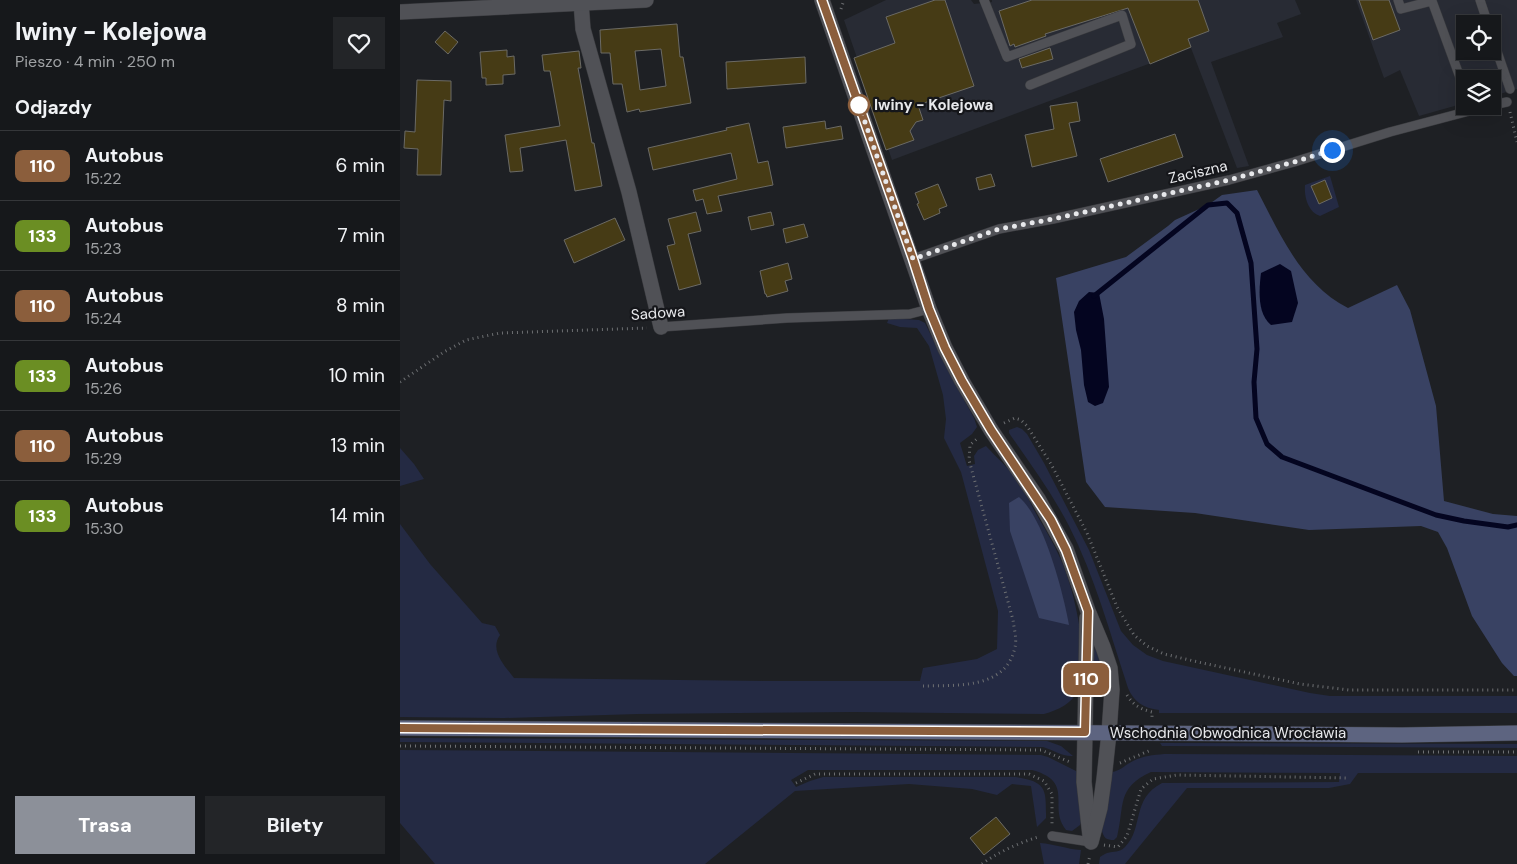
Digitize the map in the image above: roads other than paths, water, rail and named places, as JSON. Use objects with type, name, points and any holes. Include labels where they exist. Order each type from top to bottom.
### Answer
[{"type":"main road","name":"Wschodnia Obwodnica Wrocławia","points":[[400,728],[1108,733],[1517,733]]},
{"type":"street","points":[[400,12],[646,0]]},
{"type":"street","points":[[822,0],[929,309],[953,364],[991,430],[1051,520],[1066,550],[1110,668],[1112,690],[1106,765],[1100,808],[1091,842]]},
{"type":"street","points":[[581,2],[583,29],[629,192],[661,327]]},
{"type":"street","points":[[1088,611],[1084,764],[1086,808],[1091,842]]},
{"type":"lane","points":[[984,0],[1007,57],[1122,15],[1131,44],[1030,85]]},
{"type":"lane","points":[[1398,0],[1401,9],[1432,1],[1457,70]]},
{"type":"lane","points":[[1480,0],[1485,15]]},
{"type":"lane","points":[[1500,60],[1510,88]]},
{"type":"lane","points":[[1501,103],[1507,102]]},
{"type":"lane","name":"Zaciszna","points":[[913,259],[999,229],[1229,180],[1456,112]]},
{"type":"lane","name":"Sadowa","points":[[661,327],[787,318],[910,314],[929,309]]},
{"type":"lane","points":[[1052,836],[1091,842]]},
{"type":"waterway","points":[[1094,296],[1208,205],[1227,203],[1237,213],[1251,263],[1257,349],[1254,382],[1256,418],[1267,444],[1282,457],[1436,515],[1508,527],[1517,525]]},
{"type":"place","name":"Iwiny - Kolejowa","points":[[859,105]]}]
